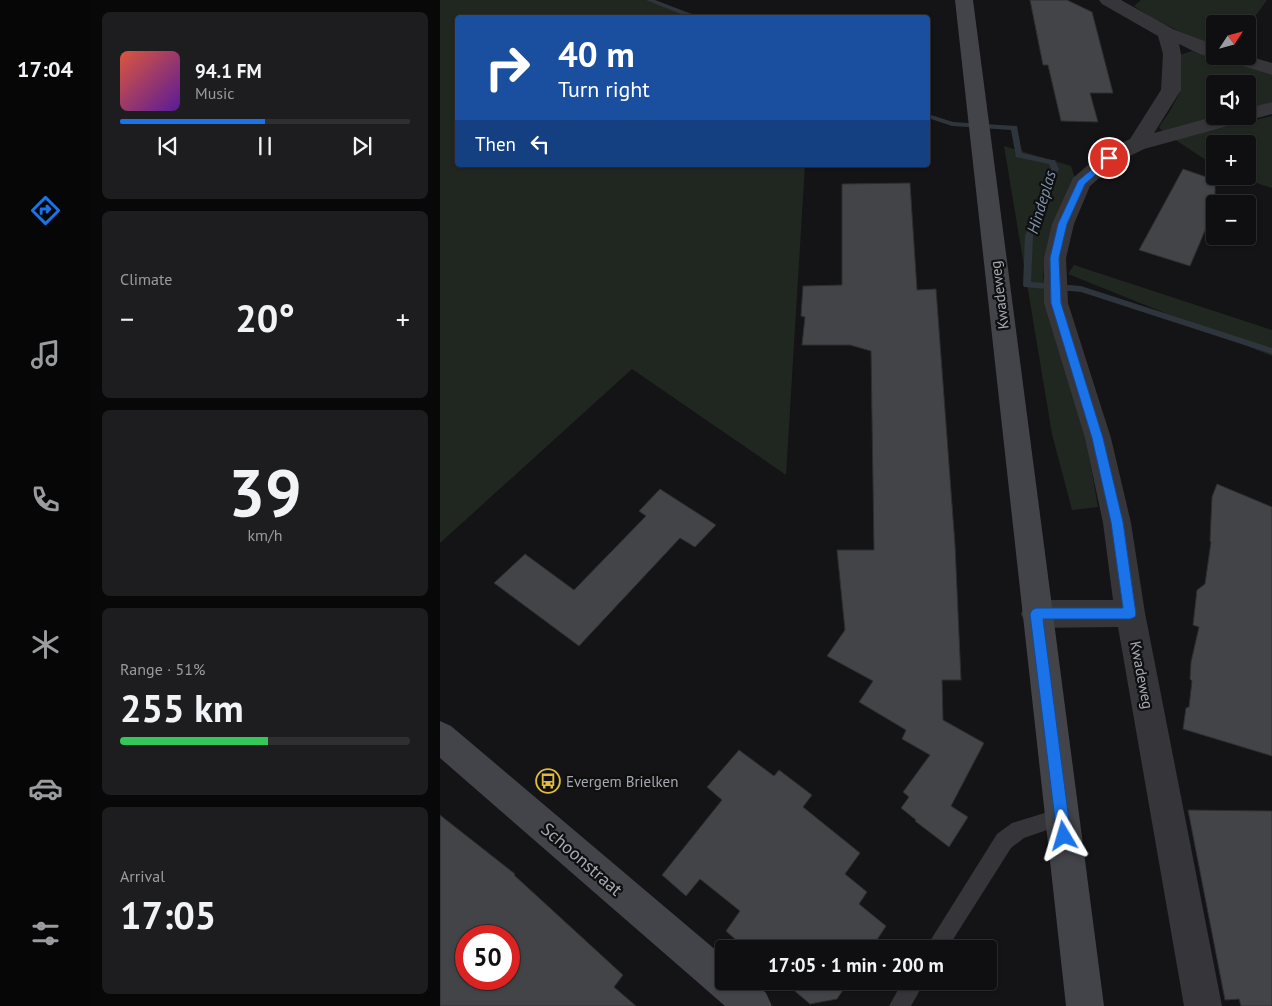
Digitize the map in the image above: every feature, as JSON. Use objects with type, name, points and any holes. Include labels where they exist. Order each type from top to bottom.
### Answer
[{"type":"main road","name":"Kwadeweg","points":[[964,0],[1084,1006]]},
{"type":"main road","name":"Schoonstraat","points":[[440,737],[715,973]]},
{"type":"main road","name":"Schoonstraat","points":[[734,990],[753,1006]]},
{"type":"street","points":[[1108,0],[1166,33],[1206,49]]},
{"type":"street","name":"Kwadeweg","points":[[1166,33],[1172,54],[1171,90],[1137,144],[1109,158],[1081,183],[1063,224],[1054,258],[1056,303],[1098,438],[1117,522],[1130,614],[1203,1006]]},
{"type":"street","points":[[1256,64],[1272,69]]},
{"type":"street","points":[[1256,112],[1272,108]]},
{"type":"street","points":[[1137,144],[1207,125]]},
{"type":"street","points":[[1036,614],[1130,614]]},
{"type":"lane","points":[[941,940],[1004,841],[1019,830],[1061,817]]},
{"type":"lane","points":[[899,1006],[909,990]]},
{"type":"shaded area","points":[[440,0],[650,0],[696,15],[455,15],[455,167],[805,167],[786,475],[632,369],[440,543]]},
{"type":"shaded area","points":[[1141,0],[1267,0],[1256,15],[1206,15],[1206,42],[1152,18],[1134,6]]},
{"type":"shaded area","points":[[1192,51],[1206,55],[1206,65],[1239,65],[1272,75],[1272,102],[1256,107],[1256,75],[1206,75],[1206,119],[1162,131],[1159,127],[1180,92],[1180,55]]},
{"type":"shaded area","points":[[1272,116],[1272,188],[1256,183],[1256,135],[1206,135],[1206,160],[1174,139],[1234,125],[1256,125],[1256,120]]},
{"type":"shaded area","points":[[1004,146],[1071,166],[1076,181],[1046,255],[1043,276],[1047,299],[1083,421],[1098,507],[1072,510],[1052,434]]},
{"type":"shaded area","points":[[1074,265],[1272,330],[1272,356],[1068,274]]},
{"type":"building","points":[[1030,0],[1067,0],[1092,12],[1113,93],[1090,93],[1098,122],[1061,121],[1048,65],[1043,65]]},
{"type":"building","points":[[1183,169],[1206,177],[1206,185],[1215,185],[1215,195],[1206,195],[1206,228],[1190,266],[1139,250]]},
{"type":"building","points":[[910,183],[917,290],[936,289],[955,545],[961,680],[942,680],[943,720],[984,743],[951,806],[968,817],[949,847],[901,808],[909,797],[903,792],[930,755],[902,739],[906,730],[859,702],[873,681],[827,656],[845,630],[837,550],[874,550],[871,351],[850,345],[802,345],[805,317],[801,316],[803,286],[842,285],[842,184]]},
{"type":"building","points":[[1217,484],[1272,507],[1272,756],[1183,729],[1186,708],[1189,707],[1192,681],[1190,679],[1191,662],[1199,627],[1193,625],[1197,590],[1205,584],[1211,542],[1212,497]]},
{"type":"building","points":[[660,489],[716,525],[695,547],[680,538],[579,646],[494,583],[525,554],[574,590],[646,516],[639,511]]},
{"type":"building","points":[[739,750],[774,776],[779,770],[812,795],[803,807],[860,853],[845,874],[867,892],[859,904],[886,926],[877,940],[736,940],[726,931],[740,911],[700,879],[686,896],[662,875],[722,800],[707,787]]},
{"type":"building","points":[[1188,810],[1272,811],[1272,1006],[1241,1006],[1239,999],[1225,1000]]},
{"type":"building","points":[[440,815],[515,874],[623,975],[614,987],[636,1006],[440,1006]]},
{"type":"building","points":[[794,990],[843,990],[837,999],[810,1004]]},
{"type":"waterway","name":"Hindeplas","points":[[649,0],[691,15]]},
{"type":"waterway","name":"Hindeplas","points":[[930,117],[952,124],[1014,128],[1019,155],[1052,162],[1055,169],[1029,236],[1027,285],[1081,289],[1272,351]]},
{"type":"place","name":"Evergem Brielken","points":[[548,781]]},
{"type":"route","points":[[1064,836],[1036,614],[1130,614],[1117,522],[1098,438],[1056,303],[1054,258],[1063,224],[1081,183],[1109,158]]}]
